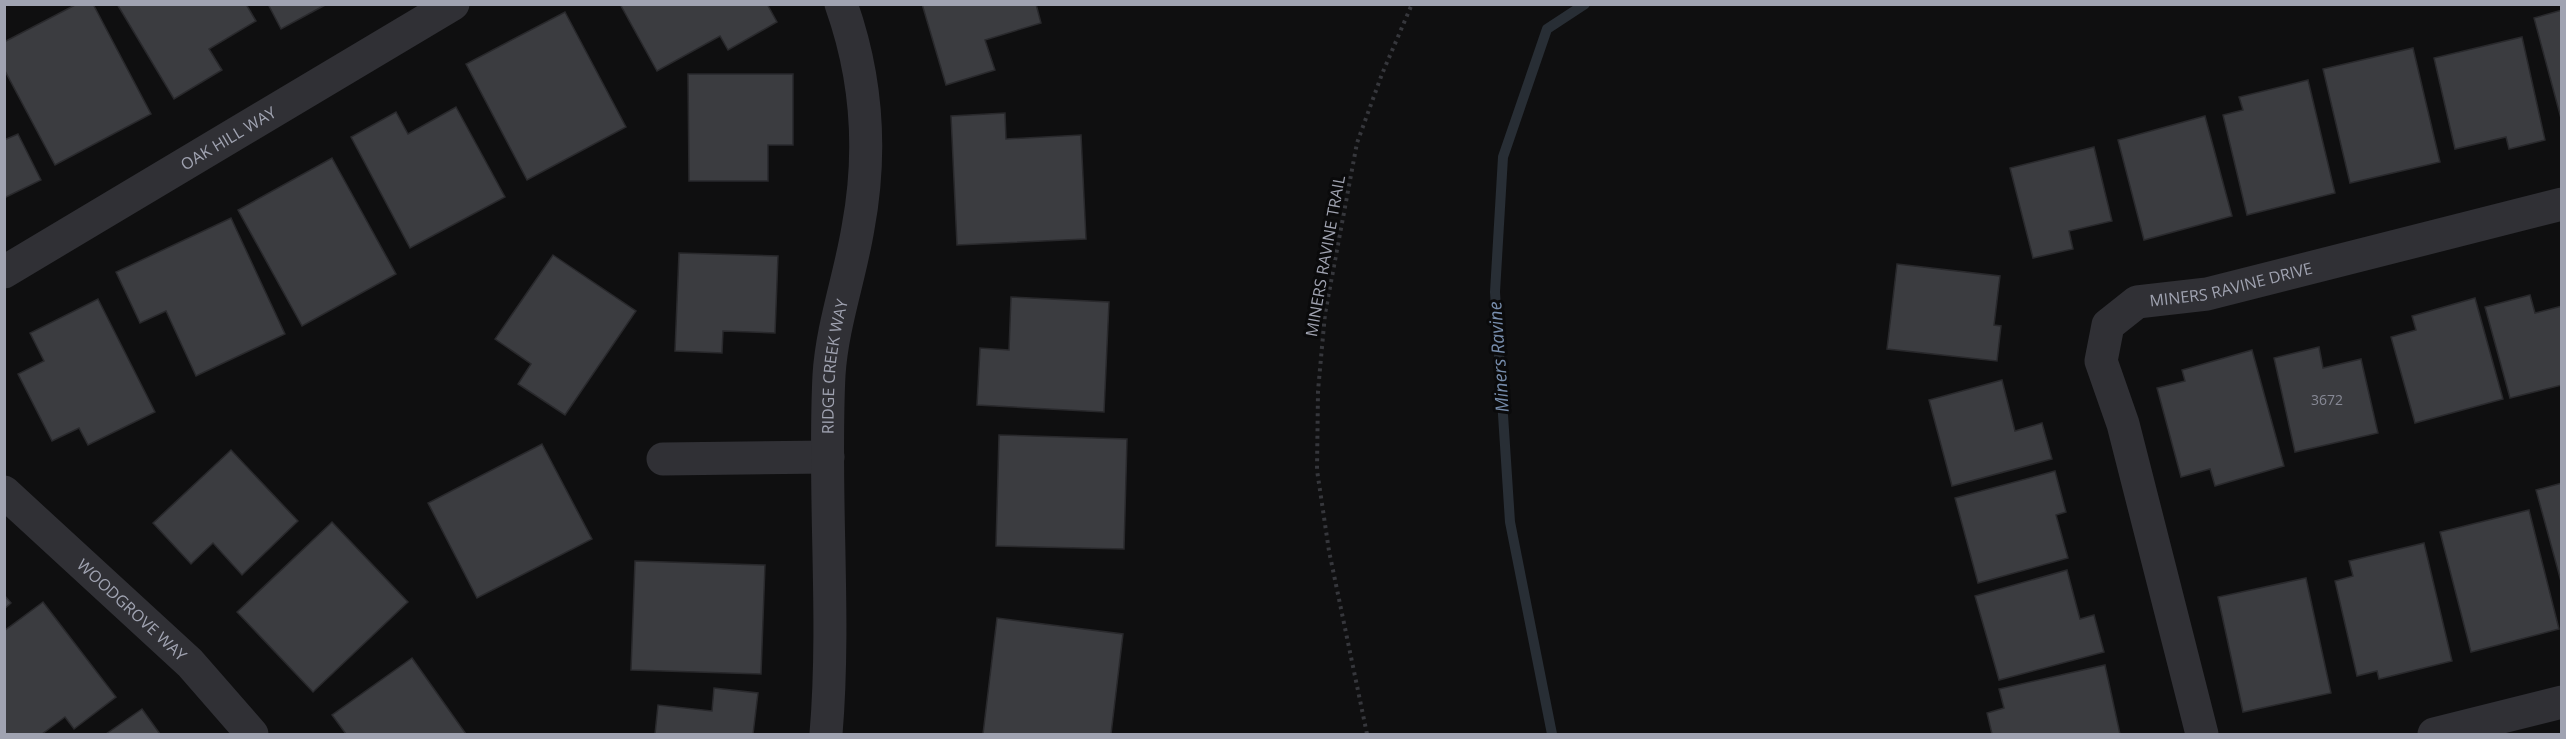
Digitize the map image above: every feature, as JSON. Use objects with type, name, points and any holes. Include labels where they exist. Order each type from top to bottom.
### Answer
[{"type":"street","name":"OAK HILL WAY","points":[[4,272],[453,4]]},
{"type":"street","name":"RIDGE CREEK WAY","points":[[826,735],[831,622],[829,372],[858,228],[866,168],[865,113],[860,70],[841,4]]},
{"type":"street","name":"MINERS RAVINE DRIVE","points":[[2202,735],[2123,424],[2101,361],[2108,325],[2138,302],[2207,294],[2562,204]]},
{"type":"street","points":[[663,459],[828,457]]},
{"type":"street","name":"WOODGROVE WAY","points":[[4,492],[190,663],[252,735]]},
{"type":"street","points":[[2434,735],[2562,702]]},
{"type":"path","name":"MINERS RAVINE TRAIL","points":[[1367,735],[1329,551],[1317,470],[1318,390],[1325,314],[1357,143],[1382,74],[1412,4]]},
{"type":"building","points":[[77,4],[93,4],[151,114],[55,165],[4,69],[4,42]]},
{"type":"building","points":[[117,4],[246,4],[256,21],[209,49],[222,70],[174,99]]},
{"type":"building","points":[[268,4],[327,4],[281,29]]},
{"type":"building","points":[[620,4],[767,4],[777,22],[728,50],[720,36],[657,71]]},
{"type":"building","points":[[922,4],[1036,4],[1041,23],[985,40],[995,70],[946,85]]},
{"type":"building","points":[[2562,10],[2562,122],[2534,18]]},
{"type":"building","points":[[565,12],[626,127],[527,180],[466,64]]},
{"type":"building","points":[[2522,37],[2545,140],[2509,149],[2506,137],[2455,149],[2434,58]]},
{"type":"building","points":[[2413,48],[2440,162],[2350,183],[2323,69]]},
{"type":"building","points":[[688,74],[793,74],[793,145],[768,145],[768,181],[689,181]]},
{"type":"building","points":[[2308,80],[2335,193],[2247,215],[2223,115],[2243,110],[2239,97]]},
{"type":"building","points":[[456,107],[505,197],[410,248],[351,137],[396,112],[408,134]]},
{"type":"building","points":[[1005,113],[1006,139],[1081,135],[1086,239],[957,245],[951,116]]},
{"type":"building","points":[[2205,116],[2232,216],[2144,240],[2118,140]]},
{"type":"building","points":[[18,134],[41,180],[4,198],[4,140]]},
{"type":"building","points":[[2094,147],[2112,221],[2069,231],[2073,249],[2033,258],[2010,168]]},
{"type":"building","points":[[332,158],[396,274],[302,326],[238,210]]},
{"type":"building","points":[[231,218],[285,334],[196,376],[166,311],[140,323],[116,272]]},
{"type":"building","points":[[679,253],[778,256],[775,333],[723,331],[722,353],[675,351]]},
{"type":"building","points":[[553,255],[636,311],[565,415],[518,384],[531,364],[495,339]]},
{"type":"building","points":[[1897,264],[2000,276],[1994,325],[2001,326],[1997,361],[1887,349]]},
{"type":"building","points":[[2530,295],[2535,313],[2562,306],[2562,385],[2510,398],[2485,307]]},
{"type":"building","points":[[1011,297],[1109,302],[1104,412],[977,405],[980,348],[1009,350]]},
{"type":"building","points":[[2475,298],[2503,399],[2415,423],[2391,337],[2416,330],[2412,316]]},
{"type":"building","points":[[98,299],[155,412],[88,445],[79,428],[52,441],[18,374],[44,361],[30,333]]},
{"type":"building","points":[[2319,347],[2323,368],[2361,359],[2378,433],[2295,452],[2274,358]]},
{"type":"building","points":[[2252,350],[2284,466],[2215,486],[2210,469],[2181,477],[2157,388],[2185,381],[2182,370]]},
{"type":"building","points":[[2002,380],[2015,431],[2042,423],[2052,459],[1952,486],[1929,400]]},
{"type":"building","points":[[999,435],[1127,439],[1124,549],[996,546]]},
{"type":"building","points":[[542,444],[592,539],[477,598],[428,503]]},
{"type":"building","points":[[231,450],[298,521],[242,575],[213,543],[191,564],[153,523]]},
{"type":"building","points":[[2055,471],[2066,512],[2056,515],[2068,558],[1978,583],[1955,498]]},
{"type":"building","points":[[2562,483],[2562,585],[2536,490]]},
{"type":"building","points":[[2529,510],[2559,629],[2471,652],[2440,532]]},
{"type":"building","points":[[332,522],[408,602],[313,692],[237,612]]},
{"type":"building","points":[[2424,543],[2452,661],[2379,679],[2377,671],[2357,676],[2335,581],[2353,576],[2349,561]]},
{"type":"building","points":[[635,561],[765,565],[761,674],[631,670]]},
{"type":"building","points":[[2067,570],[2080,619],[2094,615],[2104,652],[1999,680],[1975,596]]},
{"type":"building","points":[[2306,578],[2331,693],[2243,712],[2218,597]]},
{"type":"building","points":[[4,595],[11,603],[4,609]]},
{"type":"building","points":[[43,602],[116,697],[74,729],[65,717],[42,734],[4,734],[4,631]]},
{"type":"building","points":[[997,618],[1123,634],[1111,734],[983,734]]},
{"type":"building","points":[[412,658],[466,734],[346,734],[332,715]]},
{"type":"building","points":[[2105,665],[2120,734],[1992,734],[1987,713],[2004,708],[1999,689]]},
{"type":"building","points":[[714,688],[758,693],[753,734],[655,734],[658,705],[712,711]]},
{"type":"building","points":[[142,709],[160,734],[106,734]]},
{"type":"waterway","name":"Miners Ravine","points":[[1552,734],[1510,522],[1495,292],[1503,157],[1547,29],[1585,4]]}]
